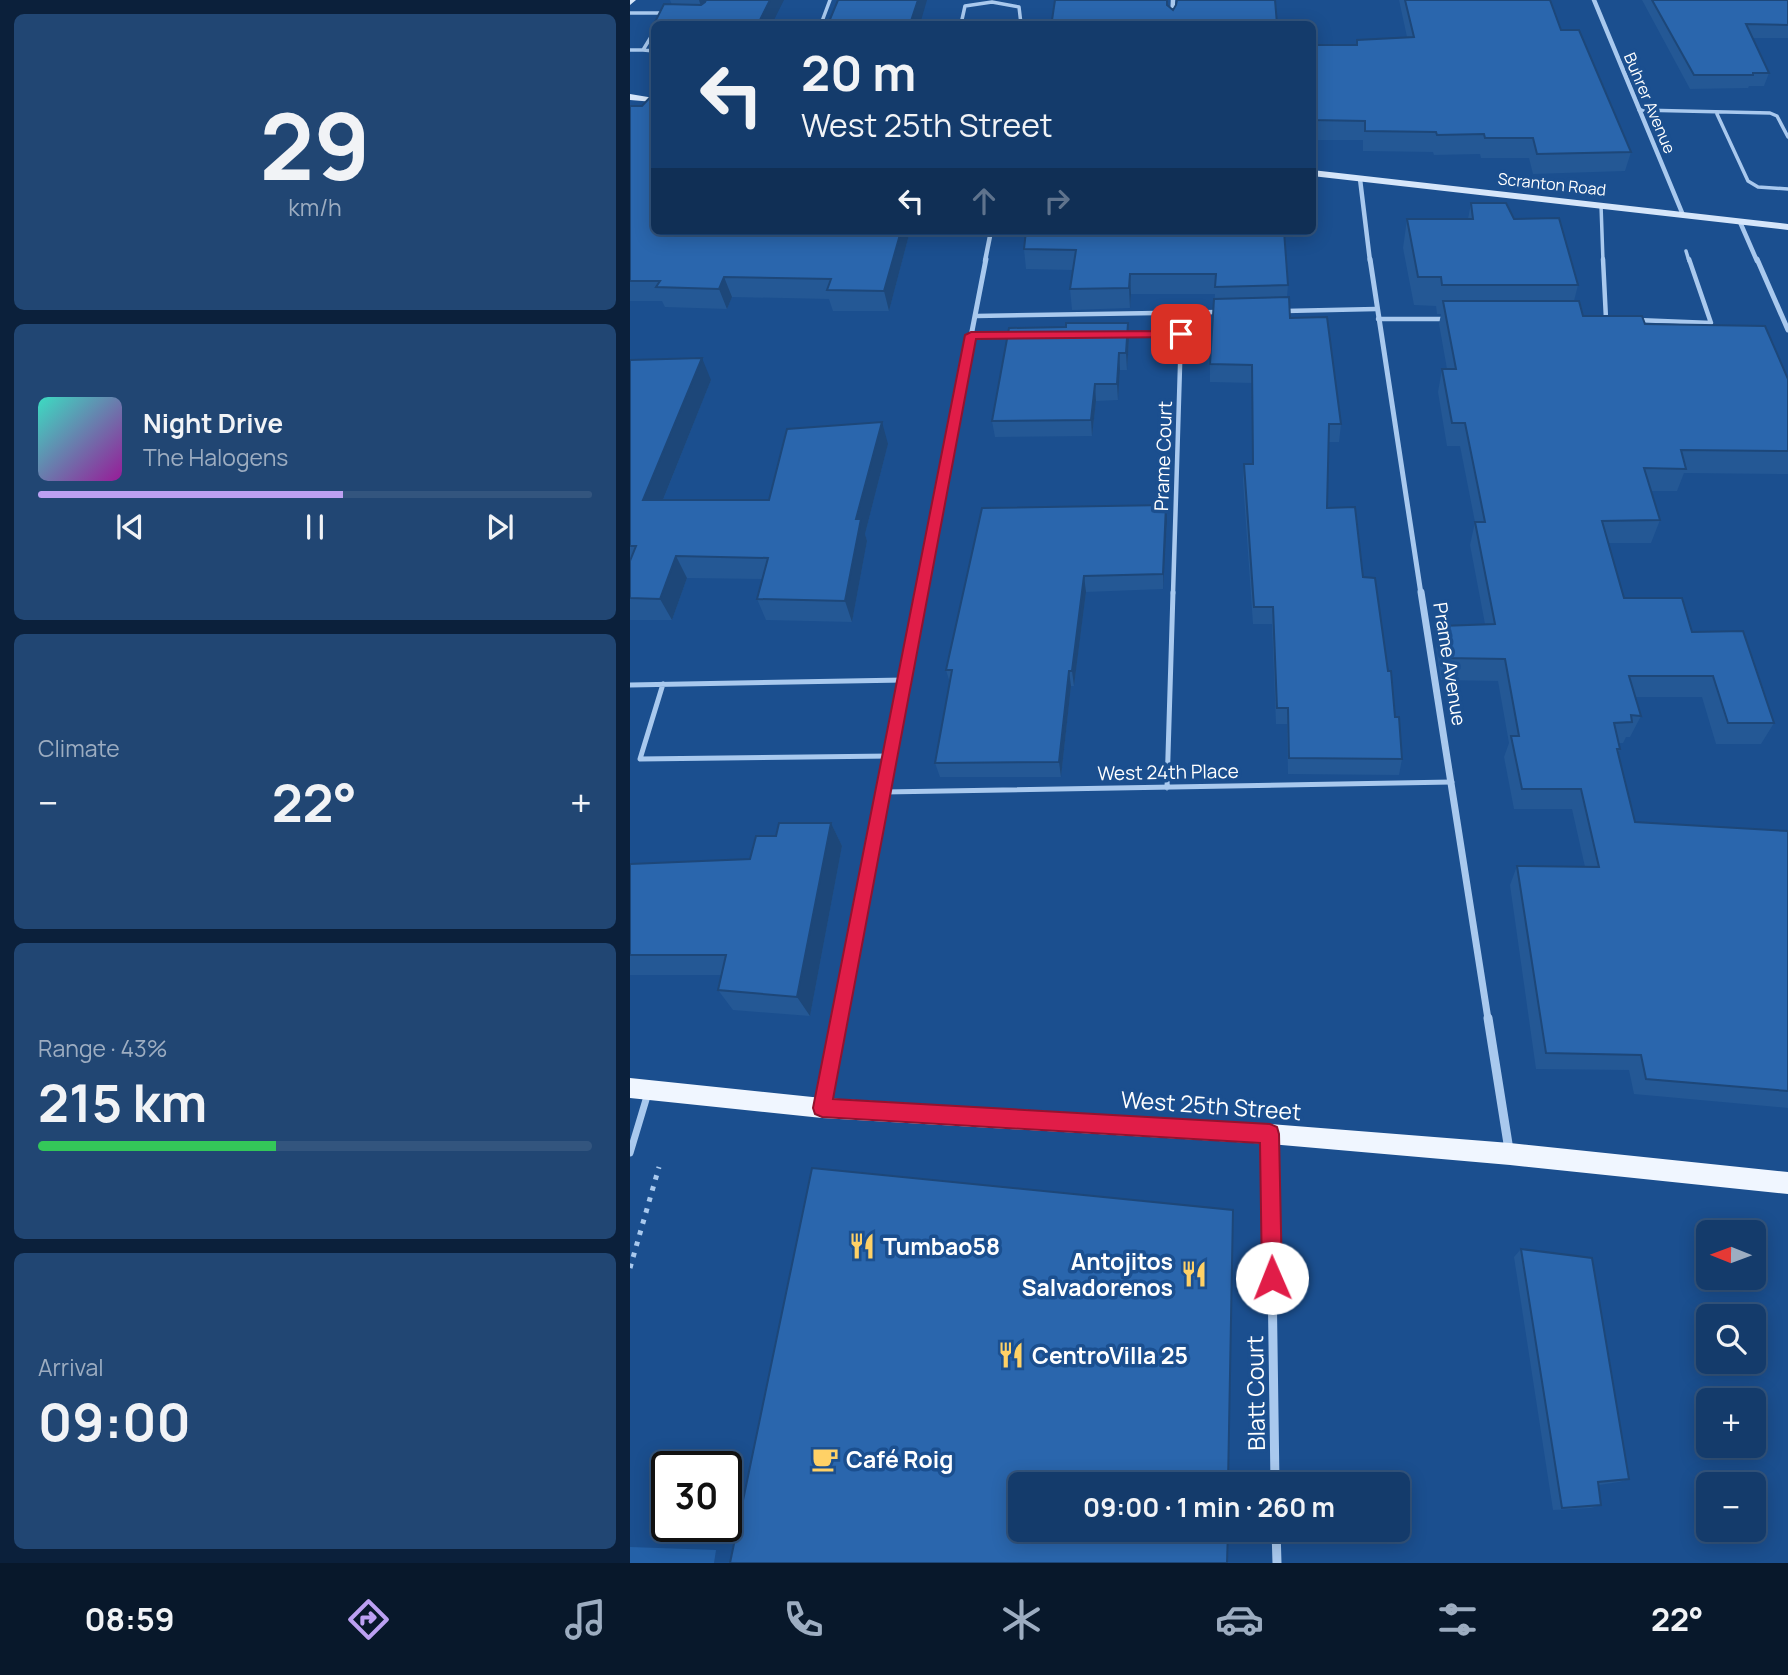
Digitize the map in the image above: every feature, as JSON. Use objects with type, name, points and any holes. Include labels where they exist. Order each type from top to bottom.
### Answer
[{"type":"main road","name":"West 25th Street","points":[[639,1089],[822,1108],[1270,1134],[1510,1154],[1788,1183]]},
{"type":"street","points":[[1172,21],[1173,0]]},
{"type":"street","name":"Buhrer Avenue","points":[[1594,0],[1683,215]]},
{"type":"street","points":[[630,97],[651,98]]},
{"type":"street","name":"Scranton Road","points":[[1316,174],[1788,227]]},
{"type":"street","name":"Prame Avenue","points":[[1360,179],[1376,309],[1510,1154]]},
{"type":"street","points":[[1740,222],[1788,330]]},
{"type":"street","points":[[822,1108],[990,235]]},
{"type":"street","name":"Blatt Court","points":[[1270,1134],[1275,1472]]},
{"type":"street","points":[[1276,1542],[1277,1563]]},
{"type":"lane","points":[[822,21],[830,0]]},
{"type":"lane","points":[[962,21],[965,6],[979,2],[1009,2],[1019,7],[1021,21]]},
{"type":"lane","points":[[630,13],[665,13],[662,19],[675,20]]},
{"type":"lane","points":[[643,50],[651,37]]},
{"type":"lane","points":[[630,50],[651,51]]},
{"type":"lane","points":[[1639,110],[1774,114],[1788,137]]},
{"type":"lane","points":[[1717,114],[1748,181],[1758,187],[1788,189]]},
{"type":"lane","points":[[1601,205],[1606,319]]},
{"type":"lane","points":[[1632,320],[1711,323],[1686,251]]},
{"type":"lane","points":[[1285,311],[1376,309]]},
{"type":"lane","points":[[976,316],[1230,312]]},
{"type":"lane","points":[[1378,319],[1455,319]]},
{"type":"lane","points":[[1592,319],[1619,319]]},
{"type":"lane","name":"Prame Court","points":[[1115,335],[1181,334],[1167,788]]},
{"type":"lane","points":[[971,335],[1024,335]]},
{"type":"lane","points":[[630,685],[904,680]]},
{"type":"lane","points":[[663,684],[640,759],[891,756]]},
{"type":"lane","name":"West 24th Place","points":[[884,792],[1452,782]]},
{"type":"lane","points":[[630,1153],[639,1089]]},
{"type":"path","points":[[630,1268],[659,1167]]},
{"type":"shaded area","points":[[630,1547],[716,1550],[714,1563],[630,1563]]},
{"type":"building","points":[[770,0],[760,21],[656,21],[664,4],[701,5],[705,2]]},
{"type":"building","points":[[838,0],[918,0],[911,21],[829,21]]},
{"type":"building","points":[[1055,0],[1167,0],[1167,5],[1173,10],[1177,0],[1275,0],[1277,21],[1056,21],[1052,20]]},
{"type":"building","points":[[1405,0],[1550,0],[1561,30],[1579,30],[1631,152],[1537,154],[1533,138],[1365,131],[1365,121],[1316,120],[1316,45],[1357,45],[1357,40],[1414,37]]},
{"type":"building","points":[[1652,0],[1788,0],[1788,25],[1746,24],[1769,73],[1694,75]]},
{"type":"building","points":[[651,96],[651,235],[900,235],[884,291],[827,290],[831,279],[724,277],[719,289],[656,287],[660,281],[630,281],[630,106],[642,106]]},
{"type":"building","points":[[1471,203],[1506,203],[1514,219],[1559,218],[1578,285],[1442,285],[1441,277],[1418,277],[1407,219],[1473,219]]},
{"type":"building","points":[[1026,235],[1284,235],[1288,285],[1215,287],[1216,274],[1130,274],[1129,288],[1070,289],[1076,250],[1024,249]]},
{"type":"building","points":[[1289,297],[1290,318],[1327,317],[1341,424],[1329,424],[1327,508],[1355,507],[1363,577],[1375,578],[1388,671],[1391,671],[1395,717],[1399,717],[1402,759],[1289,758],[1288,708],[1277,708],[1273,607],[1254,607],[1244,464],[1253,464],[1252,365],[1210,364],[1214,299]]},
{"type":"building","points":[[1443,301],[1579,301],[1583,316],[1642,316],[1645,324],[1765,326],[1788,379],[1788,451],[1681,450],[1686,469],[1644,468],[1660,520],[1602,521],[1624,598],[1682,598],[1692,632],[1743,631],[1774,723],[1728,723],[1713,676],[1629,676],[1641,716],[1631,715],[1632,722],[1614,723],[1620,749],[1617,749],[1635,822],[1788,831],[1788,1091],[1646,1079],[1641,1055],[1546,1053],[1517,866],[1599,867],[1581,789],[1522,789],[1511,736],[1519,736],[1505,659],[1446,658],[1441,626],[1495,624],[1475,522],[1485,522],[1465,423],[1452,423],[1442,369],[1456,369]]},
{"type":"building","points":[[1066,323],[1128,323],[1126,353],[1119,353],[1117,384],[1095,384],[1091,420],[992,421],[1009,328],[1066,327]]},
{"type":"building","points":[[702,358],[643,500],[769,500],[787,429],[882,422],[856,519],[861,519],[845,601],[757,599],[768,558],[676,556],[660,599],[630,598],[630,561],[636,546],[630,546],[630,360]]},
{"type":"building","points":[[1166,505],[1163,574],[1084,576],[1072,671],[1069,671],[1059,762],[935,763],[952,670],[946,670],[982,508]]},
{"type":"building","points":[[779,823],[831,823],[797,997],[718,990],[726,955],[630,955],[630,864],[750,859],[756,836],[776,836]]},
{"type":"building","name":"CentroVilla 25","points":[[812,1168],[1233,1210],[1228,1472],[1008,1472],[1008,1542],[1228,1542],[1227,1563],[730,1563],[734,1542],[742,1542],[742,1505]]},
{"type":"building","points":[[1521,1249],[1592,1258],[1629,1479],[1598,1482],[1601,1505],[1562,1508]]},
{"type":"place","name":"Tumbao58","points":[[862,1246]]},
{"type":"place","name":"Antojitos Salvadorenos","points":[[1194,1274]]},
{"type":"place","name":"CentroVilla 25","points":[[1011,1355]]},
{"type":"place","name":"Café Roig","points":[[825,1459]]},
{"type":"route","points":[[1181,334],[971,335],[822,1108],[1270,1134],[1272,1278]]}]
